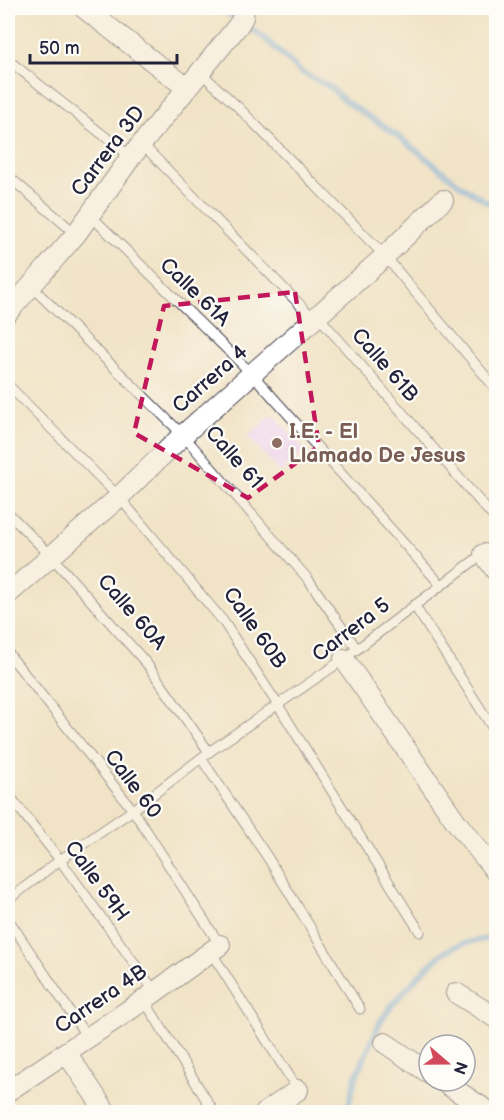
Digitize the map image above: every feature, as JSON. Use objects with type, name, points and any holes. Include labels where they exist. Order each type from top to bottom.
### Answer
[{"type":"street","points":[[84,8],[187,88]]},
{"type":"street","name":"Carrera 3D","points":[[10,304],[31,286],[76,234],[241,17]]},
{"type":"street","name":"Carrera 4","points":[[8,594],[119,497],[183,435],[385,256],[443,200]]},
{"type":"street","points":[[490,549],[496,572]]},
{"type":"street","name":"Calle 61","points":[[350,654],[457,823],[496,872]]},
{"type":"street","name":"Carrera 4B","points":[[12,1085],[150,996],[215,948]]},
{"type":"street","points":[[456,993],[496,1018]]},
{"type":"street","points":[[385,1043],[417,1065]]},
{"type":"street","points":[[66,1052],[106,1113]]},
{"type":"street","points":[[266,1113],[298,1090]]},
{"type":"street","points":[[460,1093],[489,1113]]},
{"type":"lane","name":"Calle 61B","points":[[8,60],[137,151],[316,317],[496,520]]},
{"type":"lane","points":[[200,72],[238,107],[385,256],[496,389]]},
{"type":"lane","points":[[8,176],[76,234]]},
{"type":"lane","name":"Calle 61A","points":[[90,215],[252,374],[441,585]]},
{"type":"lane","name":"Calle 61","points":[[31,286],[183,435],[308,579],[350,654]]},
{"type":"lane","name":"Calle 60B","points":[[8,385],[119,497],[223,621],[420,932]]},
{"type":"lane","name":"Calle 60A","points":[[8,513],[51,556],[147,664],[360,1009]]},
{"type":"lane","name":"Carrera 5","points":[[8,900],[205,755],[350,654],[490,549]]},
{"type":"lane","points":[[414,605],[496,733]]},
{"type":"lane","name":"Calle 60","points":[[8,653],[133,810],[298,1090]]},
{"type":"lane","name":"Calle 59H","points":[[8,794],[60,860],[150,996],[214,1113]]},
{"type":"lane","points":[[8,919],[87,1037]]},
{"type":"highlighted area","points":[[295,292],[319,446],[248,498],[134,433],[164,306]]},
{"type":"shaded area","name":"I.E. - El Llamado De Jesus","points":[[273,414],[305,451],[280,472],[248,436]]},
{"type":"waterway","points":[[223,8],[263,37],[301,72],[330,87],[345,101],[398,136],[459,184],[496,208]]},
{"type":"waterway","points":[[347,1112],[355,1079],[380,1022],[392,1005],[443,953],[465,943],[496,937]]},
{"type":"place","name":"I.E. - El Llamado De Jesus","points":[[277,443]]}]
